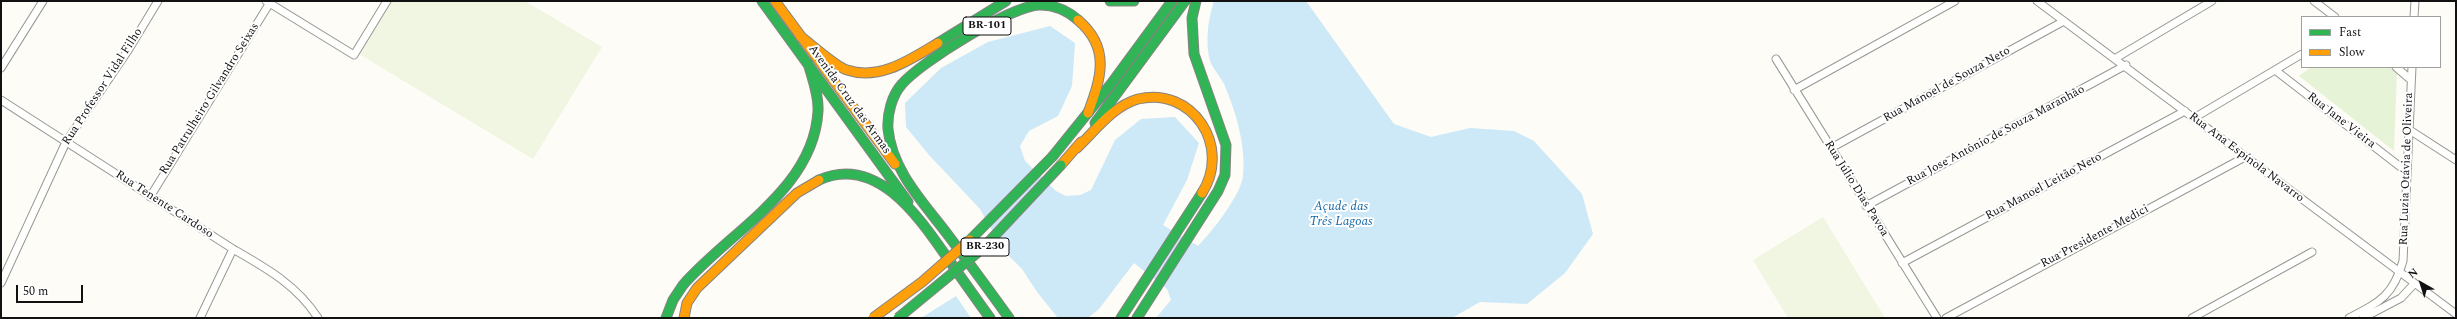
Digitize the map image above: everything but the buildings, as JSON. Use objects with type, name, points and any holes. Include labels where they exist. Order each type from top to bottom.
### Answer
[{"type":"main road","name":"Avenida Cruz das Armas","points":[[762,1],[916,214]]},
{"type":"main road","name":"Avenida Cruz das Armas","points":[[775,1],[904,175]]},
{"type":"main road","points":[[800,36],[846,70],[870,74],[904,63],[1006,1]]},
{"type":"main road","points":[[1110,1],[1134,1]]},
{"type":"main road","points":[[1088,113],[1172,1]]},
{"type":"main road","name":"BR-230","points":[[898,318],[983,248],[1077,148],[1185,1]]},
{"type":"main road","points":[[1137,318],[1218,191],[1225,175],[1227,158],[1226,144],[1194,57],[1190,37],[1190,21],[1196,1]]},
{"type":"main road","name":"BR-101","points":[[873,318],[974,237],[1014,198],[1088,113],[1101,70],[1097,45],[1080,20],[1055,6],[1038,5],[1024,7],[991,24],[910,75],[902,84],[890,106],[888,130],[904,175],[1009,318]]},
{"type":"main road","points":[[666,318],[670,304],[683,284],[765,206],[796,173],[807,155],[815,135],[818,112],[817,94],[808,63]]},
{"type":"main road","points":[[1077,148],[1120,110],[1138,99],[1159,98],[1185,107],[1195,115],[1207,133],[1214,160],[1212,173],[1206,187],[1179,231],[1121,318]]},
{"type":"main road","points":[[684,318],[687,303],[697,288],[812,182],[829,175],[843,174],[868,178],[883,185],[916,214],[990,318]]},
{"type":"street","points":[[1,68],[43,1]]},
{"type":"street","name":"Rua Professor Vidal Filho","points":[[1,283],[66,142],[129,49],[158,1]]},
{"type":"street","points":[[269,2],[354,55],[387,1]]},
{"type":"street","points":[[1794,90],[1955,1]]},
{"type":"street","name":"Rua Ana Espínola Navarro","points":[[2038,1],[2126,65],[2244,157],[2456,314]]},
{"type":"street","points":[[2116,58],[2212,1]]},
{"type":"street","points":[[2314,1],[2334,16]]},
{"type":"street","points":[[2414,16],[2415,1]]},
{"type":"street","name":"Rua Patrulheiro Gilvandro Seixas","points":[[150,197],[269,2]]},
{"type":"street","name":"Rua Manoel de Souza Neto","points":[[1831,148],[2064,21]]},
{"type":"street","points":[[2194,118],[2301,55]]},
{"type":"street","name":"Rua Júlio Dias Pavoa","points":[[1776,59],[1937,318]]},
{"type":"street","name":"Rua Jose Antônio de Souza Maranhão","points":[[1866,206],[2126,65]]},
{"type":"street","points":[[2397,68],[2411,80]]},
{"type":"street","name":"Rua Luzia Otávia de Oliveira","points":[[2349,318],[2384,298],[2396,283],[2400,273],[2405,244],[2408,129],[2412,68]]},
{"type":"street","name":"Rua Jane Vieira","points":[[2275,70],[2407,172]]},
{"type":"street","name":"Rua Tenente Cardoso","points":[[1,100],[150,197],[286,282],[302,297],[318,318]]},
{"type":"street","name":"Rua Manoel Leitão Neto","points":[[1902,263],[2185,111]]},
{"type":"street","points":[[2408,129],[2456,160]]},
{"type":"street","name":"Rua Presidente Medici","points":[[1946,318],[2244,157]]},
{"type":"street","points":[[200,318],[233,249]]},
{"type":"street","points":[[2192,318],[2312,252]]},
{"type":"street","points":[[2363,318],[2401,298],[2414,284]]},
{"type":"green space","points":[[391,1],[525,1],[602,47],[533,159],[359,54]]},
{"type":"green space","points":[[2310,68],[2391,68],[2397,72],[2394,151],[2299,76]]},
{"type":"green space","points":[[1823,217],[1885,318],[1788,318],[1753,260]]},
{"type":"water","name":"Açude das Três Lagoas","points":[[1214,1],[1306,1],[1394,124],[1431,137],[1470,128],[1514,131],[1534,141],[1582,194],[1593,234],[1565,273],[1527,304],[1480,302],[1452,318],[1156,318],[1171,300],[1167,289],[1134,263],[1099,309],[1088,318],[1058,318],[1037,292],[1022,269],[1003,250],[980,209],[929,155],[906,127],[905,103],[941,68],[988,42],[1050,26],[1075,43],[1072,86],[1058,116],[1029,131],[1020,146],[1025,161],[1056,191],[1066,196],[1080,195],[1091,190],[1115,140],[1141,119],[1175,117],[1199,143],[1187,180],[1163,225],[1198,246],[1217,223],[1237,193],[1243,176],[1244,164],[1236,117],[1224,84],[1211,64],[1208,54],[1208,31]]},
{"type":"water","points":[[956,296],[971,318],[921,318]]},
{"type":"traffic: fast","points":[[762,1],[908,202]]},
{"type":"traffic: fast","points":[[938,43],[1006,1]]},
{"type":"traffic: fast","points":[[1110,1],[1134,1]]},
{"type":"traffic: fast","points":[[1053,156],[1111,84],[1172,1]]},
{"type":"traffic: fast","points":[[1095,123],[1185,1]]},
{"type":"traffic: fast","points":[[1137,318],[1218,191],[1225,175],[1226,145],[1194,54],[1192,18],[1196,1]]},
{"type":"traffic: fast","points":[[1009,318],[956,245],[910,186],[902,173],[891,144],[888,129],[889,111],[898,88],[912,74],[968,36],[1009,14],[1027,7],[1045,5],[1060,9],[1078,20]]},
{"type":"traffic: fast","points":[[666,318],[673,300],[683,285],[766,207],[786,186],[802,164],[813,139],[818,111],[816,93],[808,63]]},
{"type":"traffic: fast","points":[[970,240],[1053,156]]},
{"type":"traffic: fast","points":[[898,318],[983,248],[1061,165]]},
{"type":"traffic: fast","points":[[819,180],[841,174],[861,176],[879,184],[897,196],[927,229],[990,318]]},
{"type":"traffic: fast","points":[[1121,318],[1202,193]]},
{"type":"traffic: slow","points":[[775,1],[895,164]]},
{"type":"traffic: slow","points":[[1078,20],[1095,41],[1099,53],[1100,64],[1097,88],[1088,113]]},
{"type":"traffic: slow","points":[[800,36],[837,65],[847,70],[859,73],[871,73],[895,67],[938,43]]},
{"type":"traffic: slow","points":[[1077,148],[1112,113],[1129,102],[1138,99],[1157,97],[1175,102],[1190,111],[1202,124],[1209,139],[1212,157],[1210,175],[1202,193]]},
{"type":"traffic: slow","points":[[1061,165],[1081,142]]},
{"type":"traffic: slow","points":[[684,318],[687,303],[697,288],[797,193],[819,180]]},
{"type":"traffic: slow","points":[[873,318],[922,282],[970,240]]}]
